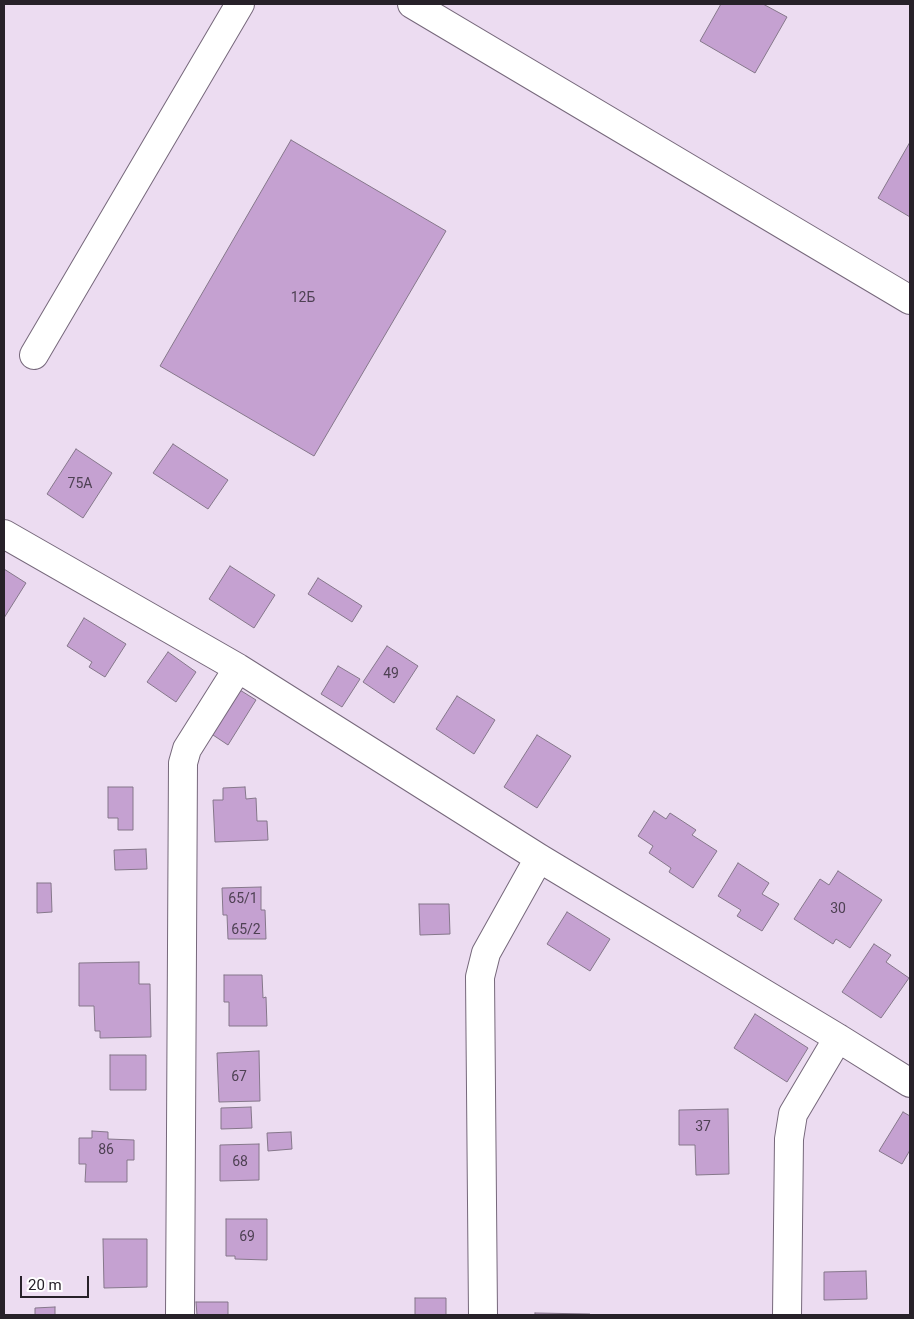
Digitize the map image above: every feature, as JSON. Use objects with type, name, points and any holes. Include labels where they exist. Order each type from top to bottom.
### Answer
[{"type":"street","points":[[34,355],[240,4]]},
{"type":"street","points":[[412,4],[910,300]]},
{"type":"street","points":[[4,534],[238,668],[539,858],[910,1083]]},
{"type":"street","points":[[180,1315],[183,763],[187,749],[238,668]]},
{"type":"street","points":[[483,1315],[480,977],[486,953],[539,858]]},
{"type":"street","points":[[787,1315],[789,1139],[793,1114],[838,1038]]},
{"type":"building","points":[[721,4],[763,4],[787,17],[755,73],[700,41]]},
{"type":"building","points":[[291,140],[446,231],[314,456],[160,366]]},
{"type":"building","points":[[910,142],[910,217],[878,198]]},
{"type":"building","points":[[173,444],[228,480],[208,509],[153,473]]},
{"type":"building","points":[[76,449],[112,473],[83,518],[47,494]]},
{"type":"building","points":[[230,566],[275,595],[254,628],[209,599]]},
{"type":"building","points":[[4,569],[26,583],[4,618]]},
{"type":"building","points":[[318,578],[362,606],[352,622],[308,594]]},
{"type":"building","points":[[84,618],[126,644],[105,677],[89,667],[92,662],[67,646]]},
{"type":"building","points":[[387,646],[418,666],[394,703],[363,682]]},
{"type":"building","points":[[168,652],[196,672],[176,702],[147,682]]},
{"type":"building","points":[[338,666],[360,679],[342,707],[321,694]]},
{"type":"building","points":[[235,687],[256,700],[228,745],[207,731]]},
{"type":"building","points":[[457,696],[495,720],[474,754],[436,729]]},
{"type":"building","points":[[537,735],[571,756],[537,808],[504,787]]},
{"type":"building","points":[[108,787],[133,787],[133,830],[118,830],[118,818],[108,818]]},
{"type":"building","points":[[245,787],[246,799],[256,798],[257,821],[267,821],[268,840],[215,842],[213,800],[223,800],[223,788]]},
{"type":"building","points":[[654,811],[666,819],[670,813],[696,830],[692,835],[717,851],[693,888],[669,872],[671,868],[649,853],[653,846],[638,836]]},
{"type":"building","points":[[146,849],[147,869],[115,870],[114,850]]},
{"type":"building","points":[[738,863],[769,883],[762,894],[779,904],[762,931],[737,916],[741,910],[718,896]]},
{"type":"building","points":[[838,871],[882,900],[850,948],[836,939],[833,944],[794,919],[820,879],[829,885]]},
{"type":"building","points":[[37,883],[51,883],[52,912],[37,913]]},
{"type":"building","points":[[261,887],[261,910],[265,910],[266,939],[228,939],[227,915],[223,915],[222,888]]},
{"type":"building","points":[[419,904],[449,904],[450,934],[420,935]]},
{"type":"building","points":[[567,912],[610,939],[590,971],[547,944]]},
{"type":"building","points":[[874,944],[891,955],[886,962],[909,978],[881,1018],[842,992]]},
{"type":"building","points":[[139,962],[139,984],[150,984],[151,1037],[100,1038],[100,1031],[95,1031],[94,1006],[79,1006],[79,963]]},
{"type":"building","points":[[224,975],[262,975],[263,998],[266,997],[267,1026],[229,1026],[229,1002],[224,1002]]},
{"type":"building","points":[[755,1014],[808,1048],[787,1082],[734,1048]]},
{"type":"building","points":[[259,1051],[260,1101],[219,1102],[217,1053]]},
{"type":"building","points":[[110,1055],[146,1055],[146,1090],[110,1090]]},
{"type":"building","points":[[251,1107],[252,1128],[221,1129],[221,1108]]},
{"type":"building","points":[[728,1109],[729,1174],[696,1175],[695,1145],[679,1145],[679,1110]]},
{"type":"building","points":[[903,1112],[910,1116],[910,1150],[902,1164],[879,1151]]},
{"type":"building","points":[[92,1131],[108,1132],[108,1139],[134,1140],[134,1160],[127,1160],[127,1182],[85,1182],[86,1164],[79,1164],[79,1138],[92,1138]]},
{"type":"building","points":[[291,1132],[292,1149],[268,1151],[267,1133]]},
{"type":"building","points":[[259,1144],[259,1180],[220,1181],[220,1145]]},
{"type":"building","points":[[226,1219],[267,1219],[267,1260],[235,1259],[235,1256],[226,1256]]},
{"type":"building","points":[[103,1239],[147,1239],[147,1287],[104,1288]]},
{"type":"building","points":[[866,1271],[867,1299],[824,1300],[824,1272]]},
{"type":"building","points":[[415,1298],[446,1298],[446,1315],[415,1315]]},
{"type":"building","points":[[196,1302],[228,1302],[228,1315],[197,1315]]},
{"type":"building","points":[[55,1307],[55,1315],[35,1315],[35,1308]]},
{"type":"building","points":[[535,1313],[590,1314],[590,1315],[535,1315]]}]
